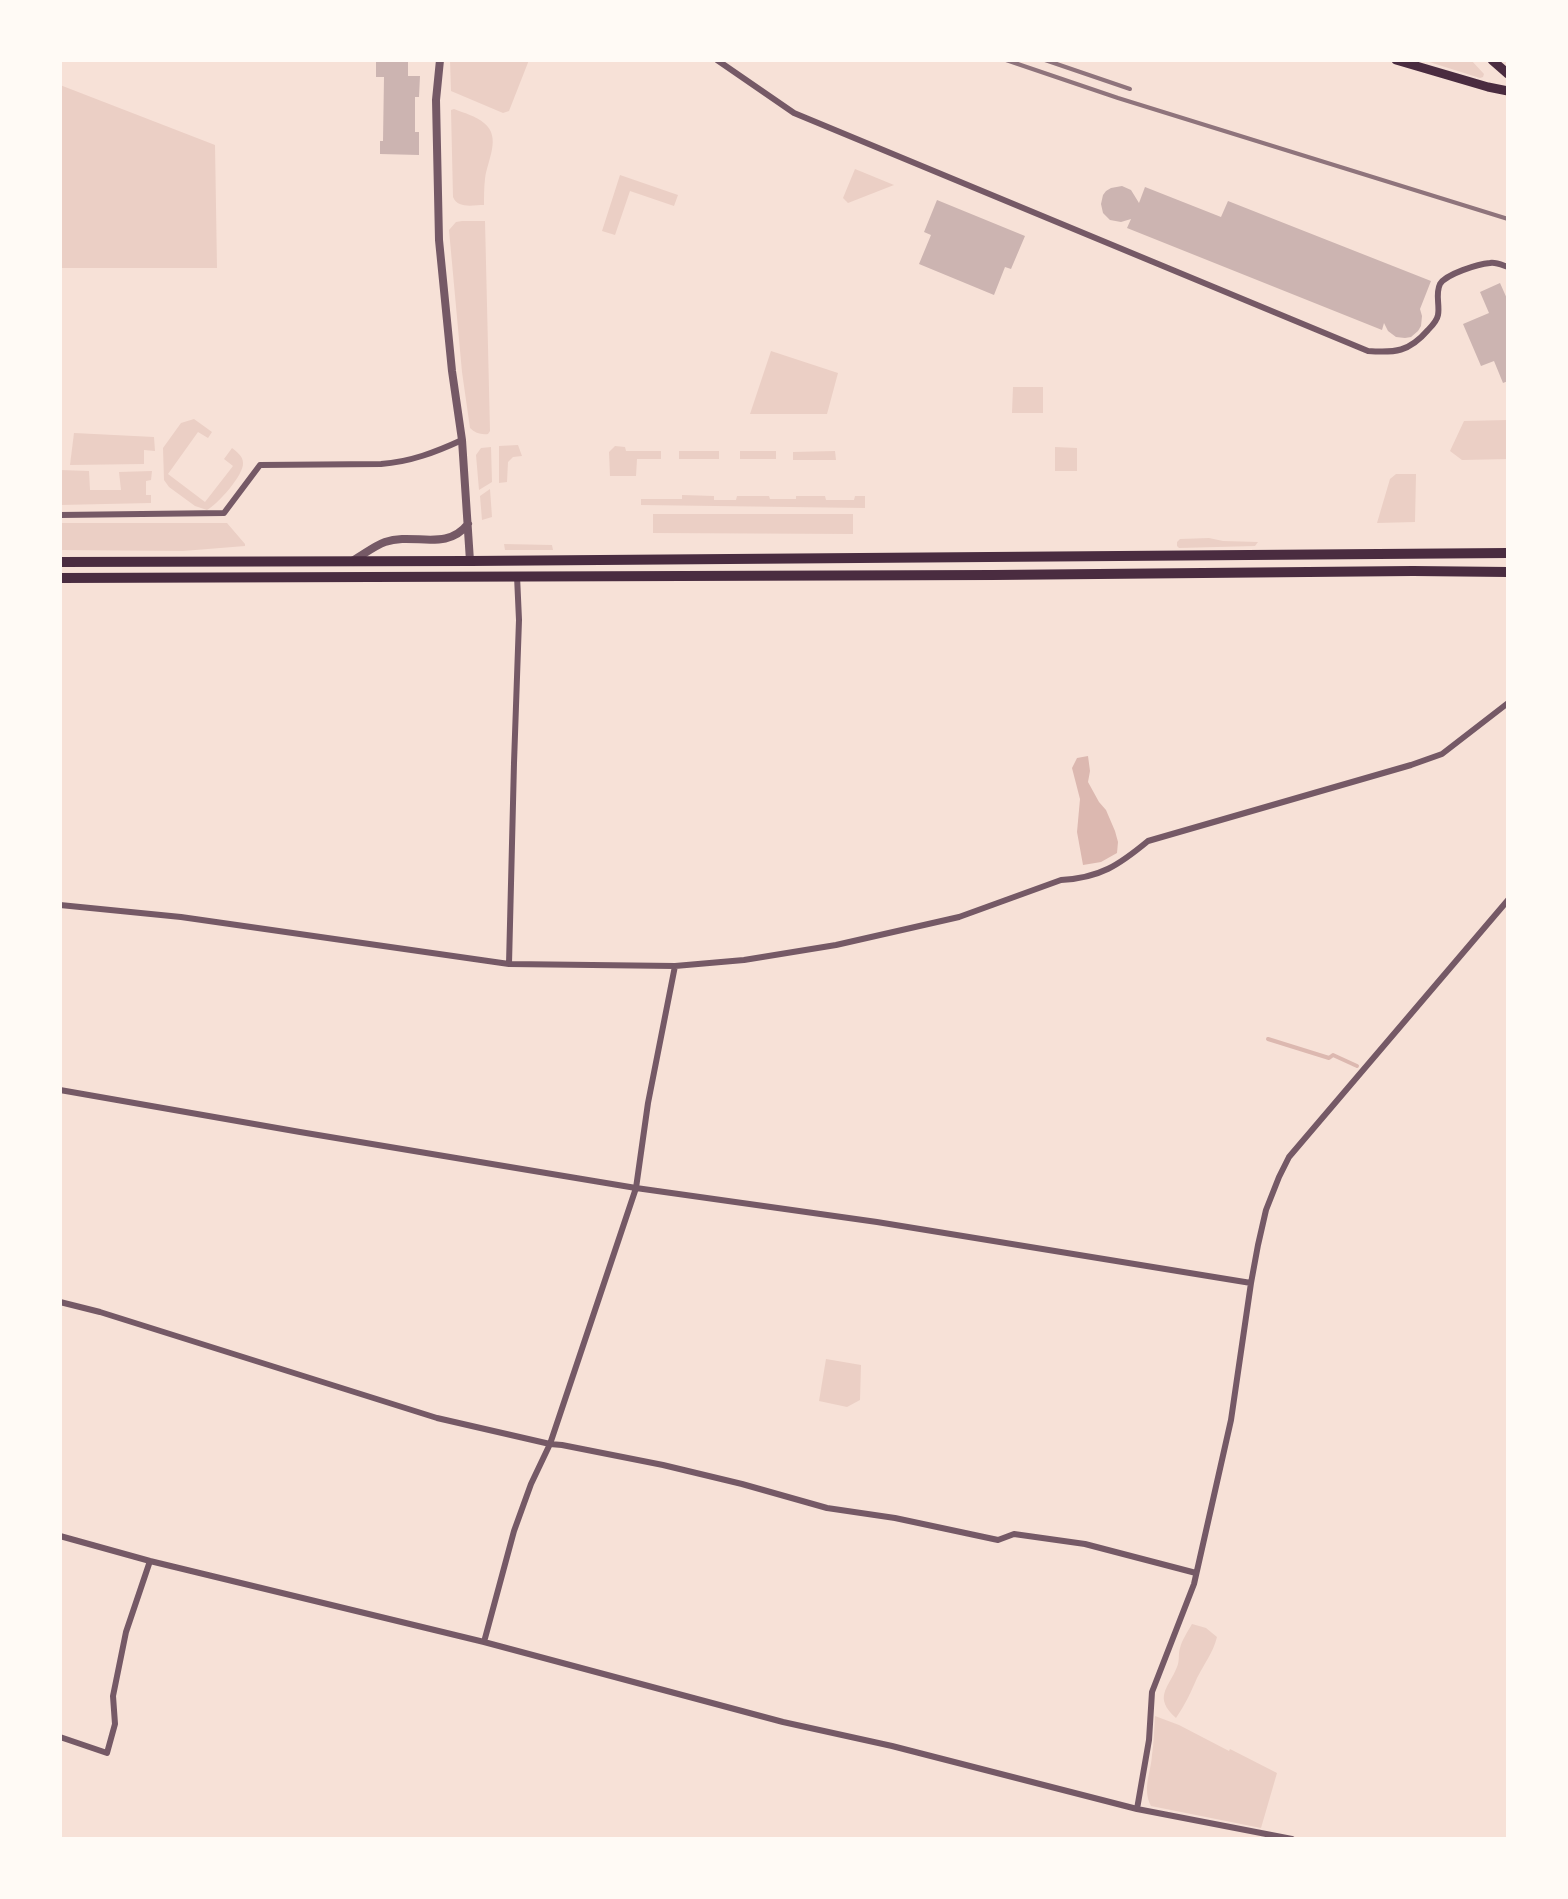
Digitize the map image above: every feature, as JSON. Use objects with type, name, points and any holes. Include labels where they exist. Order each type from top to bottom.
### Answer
[{"type":"main road","points":[[1396,60],[1508,91]]},
{"type":"main road","points":[[1492,60],[1508,74]]},
{"type":"main road","points":[[60,562],[1508,553]]},
{"type":"main road","points":[[60,578],[1508,572]]},
{"type":"street","points":[[440,60],[436,100],[439,240],[462,440],[470,576]]},
{"type":"street","points":[[717,60],[794,113],[1368,351],[1405,350],[1421,338],[1439,314],[1438,291],[1446,277],[1492,262],[1508,267]]},
{"type":"street","points":[[60,515],[224,513],[260,465],[401,463],[462,440]]},
{"type":"street","points":[[352,561],[384,542],[452,538],[468,524]]},
{"type":"street","points":[[509,964],[519,620],[517,576]]},
{"type":"street","points":[[60,905],[181,917],[509,964],[675,966],[744,960],[836,945],[959,917],[1061,880],[1101,872],[1122,862],[1148,841],[1442,754],[1508,703]]},
{"type":"street","points":[[1137,1809],[1149,1740],[1152,1692],[1194,1584],[1231,1420],[1251,1283],[1266,1210],[1279,1177],[1289,1157],[1508,900]]},
{"type":"street","points":[[484,1642],[514,1531],[550,1444],[636,1188],[648,1103],[675,966]]},
{"type":"street","points":[[60,1090],[636,1188],[892,1225],[1251,1283]]},
{"type":"street","points":[[60,1302],[437,1418],[550,1444],[677,1468],[827,1508],[895,1518],[998,1540],[1014,1534],[1085,1544],[1196,1573]]},
{"type":"street","points":[[60,1536],[150,1561],[484,1642],[768,1718],[892,1746],[1137,1809],[1292,1839]]},
{"type":"street","points":[[60,1737],[107,1753],[115,1724],[113,1696],[126,1632],[150,1561]]},
{"type":"shaded area","points":[[450,60],[529,60],[509,111],[503,113],[451,91]]},
{"type":"shaded area","points":[[1423,60],[1471,60],[1484,74],[1480,78]]},
{"type":"shaded area","points":[[60,85],[215,145],[217,268],[60,268]]},
{"type":"shaded area","points":[[451,110],[481,121],[492,135],[484,205],[462,205],[453,197]]},
{"type":"shaded area","points":[[855,169],[894,185],[848,203],[843,198]]},
{"type":"shaded area","points":[[620,175],[678,195],[674,206],[630,191],[615,235],[602,231]]},
{"type":"shaded area","points":[[485,221],[488,434],[470,428],[462,372],[449,230],[456,222]]},
{"type":"shaded area","points":[[771,351],[838,373],[827,414],[750,414]]},
{"type":"shaded area","points":[[1013,387],[1043,387],[1043,413],[1012,413]]},
{"type":"shaded area","points":[[194,419],[212,432],[208,438],[198,432],[168,474],[205,502],[233,466],[224,459],[232,448],[243,461],[235,482],[207,510],[195,506],[164,480],[163,448],[181,423]]},
{"type":"shaded area","points":[[1508,420],[1508,459],[1462,460],[1450,451],[1464,421]]},
{"type":"shaded area","points":[[74,433],[154,437],[155,451],[144,450],[144,464],[70,465]]},
{"type":"shaded area","points":[[518,445],[522,456],[513,457],[508,462],[507,482],[499,483],[499,446]]},
{"type":"shaded area","points":[[615,446],[625,447],[626,451],[661,451],[661,459],[637,459],[636,476],[610,476],[609,452]]},
{"type":"shaded area","points":[[491,447],[492,482],[479,490],[476,455],[481,448]]},
{"type":"shaded area","points":[[1055,447],[1077,448],[1077,471],[1055,471]]},
{"type":"shaded area","points":[[679,451],[719,451],[719,459],[679,459]]},
{"type":"shaded area","points":[[740,451],[776,451],[776,459],[740,459]]},
{"type":"shaded area","points":[[835,451],[836,460],[793,460],[793,452]]},
{"type":"shaded area","points":[[60,470],[89,471],[90,490],[121,490],[119,472],[152,471],[151,480],[146,481],[146,495],[151,495],[151,503],[60,505]]},
{"type":"shaded area","points":[[1396,474],[1416,474],[1415,522],[1377,523],[1390,479]]},
{"type":"shaded area","points":[[490,489],[492,517],[482,520],[480,496]]},
{"type":"shaded area","points":[[682,495],[714,496],[714,500],[736,500],[737,496],[796,499],[796,496],[825,496],[826,500],[854,500],[855,496],[865,496],[865,508],[641,505],[641,499],[682,499]]},
{"type":"shaded area","points":[[653,514],[853,514],[853,534],[653,533]]},
{"type":"shaded area","points":[[60,523],[227,523],[245,546],[183,551],[60,550]]},
{"type":"shaded area","points":[[1180,539],[1258,542],[1255,546],[1177,546]]},
{"type":"shaded area","points":[[504,544],[552,545],[553,550],[505,550]]},
{"type":"shaded area","points":[[1088,756],[1088,782],[1106,810],[1118,842],[1117,853],[1101,862],[1083,865],[1077,832],[1080,799],[1072,768],[1077,758]]},
{"type":"shaded area","points":[[826,1359],[861,1365],[860,1400],[847,1407],[819,1401]]},
{"type":"shaded area","points":[[1192,1624],[1206,1628],[1217,1637],[1176,1718],[1165,1704],[1164,1693],[1178,1664],[1182,1642]]},
{"type":"shaded area","points":[[1155,1716],[1277,1773],[1261,1828],[1151,1806],[1147,1787]]},
{"type":"building","points":[[376,60],[408,61],[408,76],[420,76],[419,97],[415,97],[415,132],[419,132],[419,155],[380,154],[384,77],[376,77]]},
{"type":"building","points":[[1122,186],[1131,190],[1139,203],[1145,187],[1221,217],[1228,201],[1431,281],[1420,309],[1421,326],[1411,337],[1396,337],[1384,323],[1382,330],[1127,228],[1131,219],[1121,222],[1110,220],[1103,213],[1101,204],[1106,191]]},
{"type":"building","points":[[937,200],[1025,236],[1011,269],[1005,267],[994,295],[919,264],[931,235],[924,232]]},
{"type":"building","points":[[1500,283],[1508,301],[1508,381],[1503,383],[1494,361],[1481,366],[1463,324],[1489,313],[1480,292]]},
{"type":"waterway","points":[[1268,1039],[1329,1058],[1333,1055],[1357,1066]]},
{"type":"railway","points":[[1006,60],[1118,98],[1508,219]]},
{"type":"railway","points":[[1045,60],[1130,89]]}]
